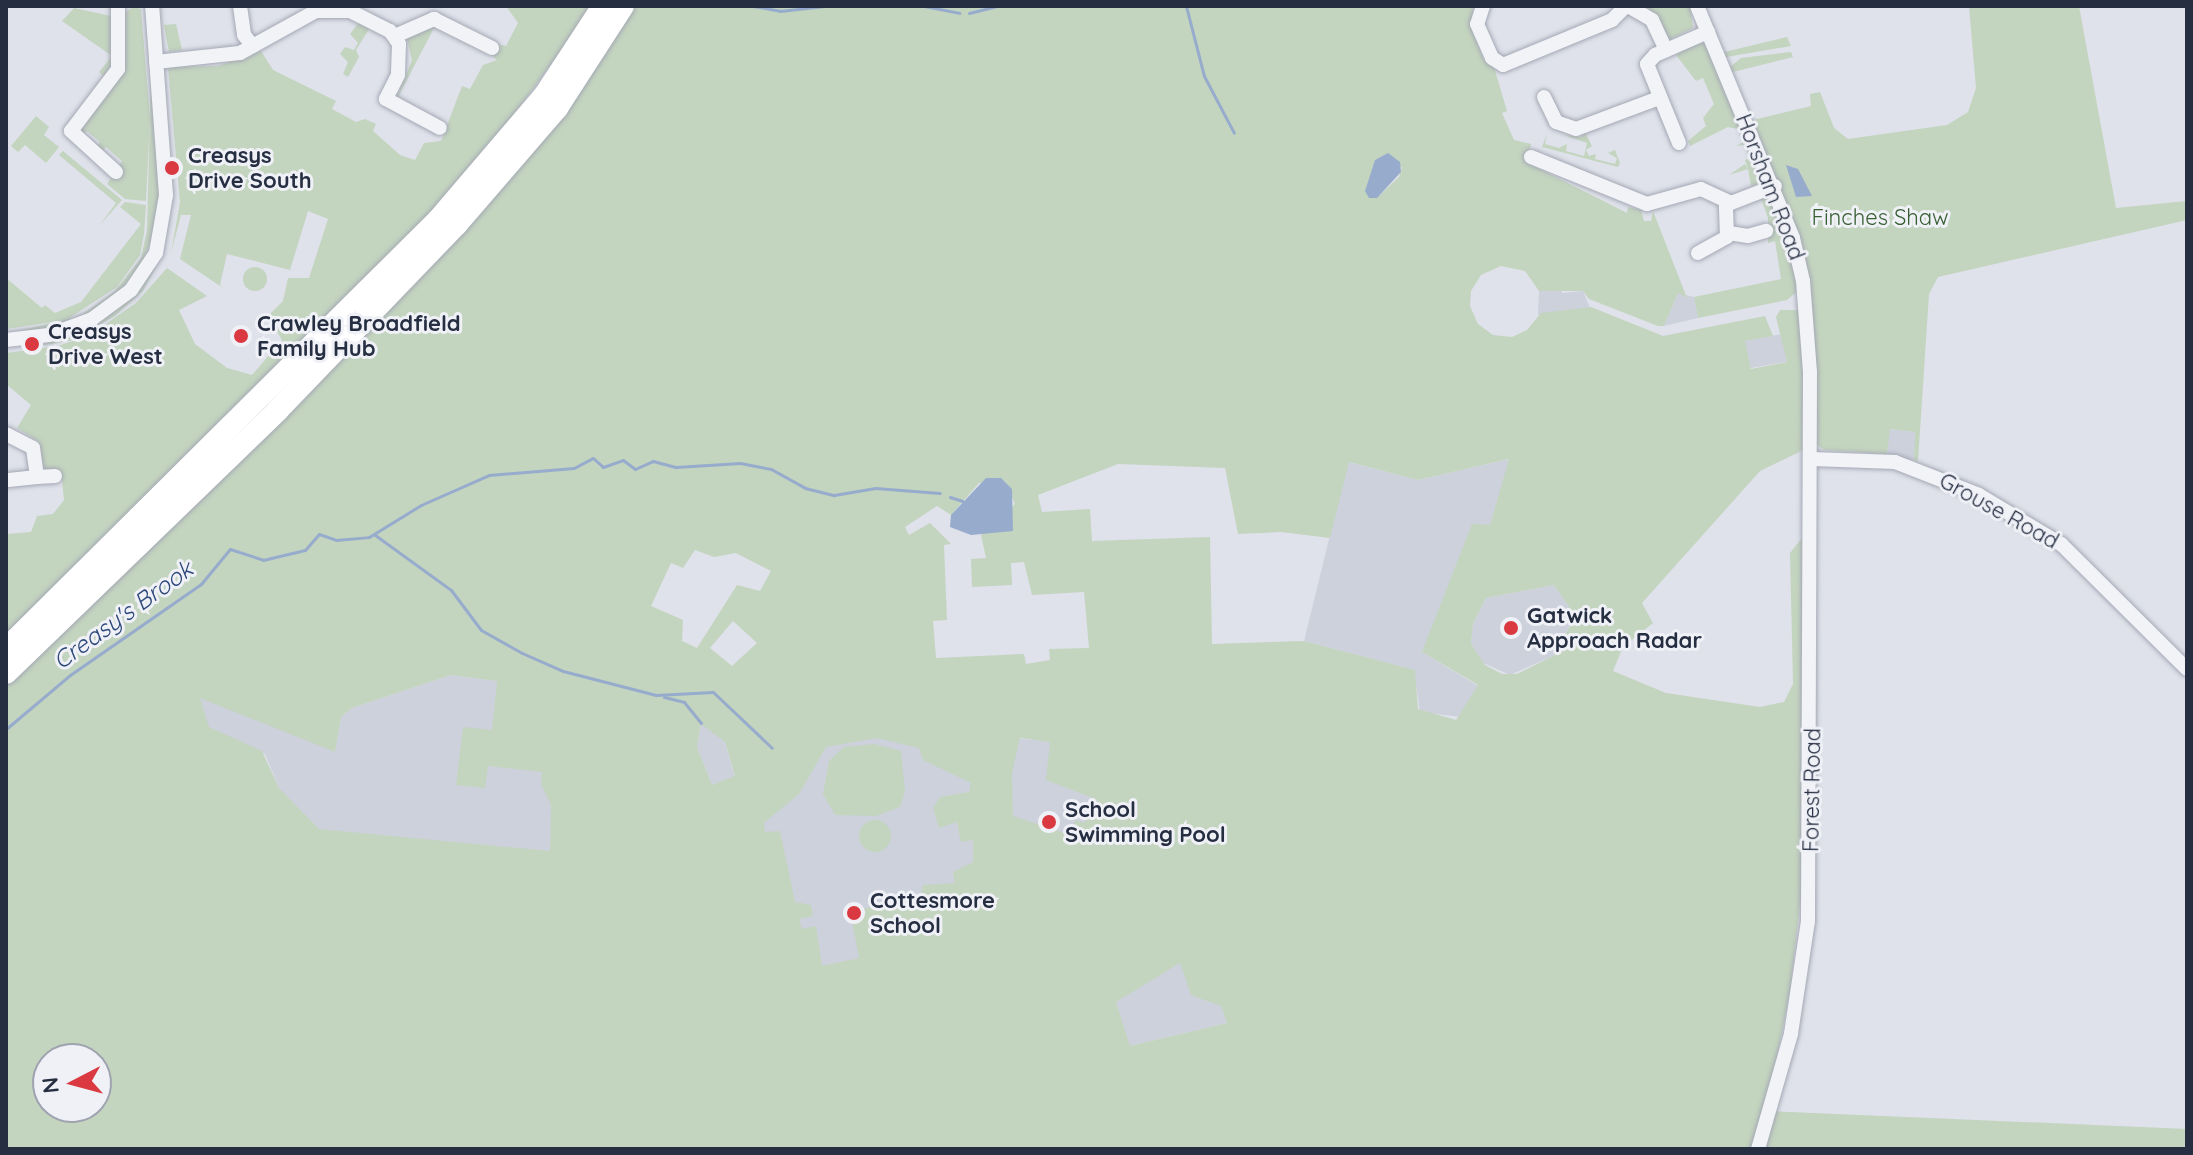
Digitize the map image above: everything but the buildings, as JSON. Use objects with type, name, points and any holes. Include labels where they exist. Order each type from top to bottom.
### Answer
[{"type":"highway","points":[[6,649],[438,220],[544,96],[603,6]]},
{"type":"highway","points":[[6,673],[278,410],[457,224],[557,108],[623,6]]},
{"type":"street","points":[[116,172],[71,131],[118,69],[118,6]]},
{"type":"street","points":[[6,340],[49,335],[86,323],[123,298],[151,262],[163,228],[166,195],[152,6]]},
{"type":"street","points":[[240,6],[244,35],[253,46]]},
{"type":"street","points":[[1483,6],[1477,24],[1492,58],[1503,65],[1612,20],[1627,6],[1650,18],[1666,50]]},
{"type":"street","name":"Horsham Road","points":[[1697,6],[1775,186],[1803,281],[1811,425]]},
{"type":"street","points":[[156,62],[232,54],[253,46],[307,15],[328,8],[361,14],[395,36],[400,67],[383,105],[432,129]]},
{"type":"street","points":[[395,36],[434,19],[486,46],[487,28]]},
{"type":"street","points":[[1679,143],[1647,64],[1666,50],[1708,32]]},
{"type":"street","points":[[1544,97],[1556,122],[1572,129],[1589,128],[1659,98]]},
{"type":"street","points":[[1531,157],[1631,202],[1666,202],[1701,189],[1726,204]]},
{"type":"street","points":[[1726,204],[1775,186]]},
{"type":"street","points":[[1698,253],[1721,243],[1729,233],[1726,204]]},
{"type":"street","points":[[1729,233],[1744,236],[1766,231]]},
{"type":"street","name":"Forest Road","points":[[1758,1149],[1791,1034],[1808,921],[1811,425]]},
{"type":"street","points":[[6,434],[33,448],[37,477]]},
{"type":"street","name":"Grouse Road","points":[[1812,459],[1895,462],[1979,495],[2061,544],[2187,669]]},
{"type":"street","points":[[6,480],[55,476]]},
{"type":"shaded area","points":[[1561,288],[1562,293],[1583,291],[1590,308],[1538,315],[1539,291]]},
{"type":"shaded area","points":[[1678,293],[1694,297],[1698,318],[1664,326]]},
{"type":"shaded area","points":[[1782,334],[1787,362],[1749,368],[1745,341]]},
{"type":"shaded area","points":[[1889,429],[1916,432],[1914,460],[1887,454]]},
{"type":"shaded area","points":[[1510,459],[1490,525],[1422,652],[1478,686],[1461,717],[1420,712],[1414,670],[1304,641],[1348,462],[1418,480]]},
{"type":"shaded area","points":[[1554,585],[1575,616],[1564,636],[1571,639],[1569,649],[1510,675],[1481,662],[1471,644],[1473,624],[1486,598]]},
{"type":"shaded area","name":"Cottesmore School","points":[[451,675],[514,683],[654,834],[812,749],[894,730],[1050,741],[1069,756],[1211,976],[1227,1023],[1130,1046],[1052,1149],[320,844],[279,788],[265,754],[208,727],[199,697],[335,751],[341,717],[352,708]]},
{"type":"shaded area","points":[[701,723],[724,739],[735,777],[712,785],[697,747]]},
{"type":"green space","points":[[506,6],[594,6],[470,174],[6,641],[6,534],[31,532],[37,516],[53,514],[64,500],[61,471],[44,470],[39,442],[17,428],[31,405],[6,384],[6,353],[58,346],[90,335],[136,303],[167,268],[207,296],[179,310],[195,344],[227,368],[252,375],[282,340],[268,316],[283,301],[288,278],[309,278],[328,219],[308,211],[290,270],[227,254],[220,285],[223,288],[180,259],[191,215],[181,215],[171,253],[180,202],[168,67],[218,66],[261,51],[273,70],[336,101],[332,109],[356,122],[365,119],[376,124],[373,131],[400,155],[415,160],[424,143],[441,141],[462,86],[470,89],[483,65],[497,60],[491,55],[497,44],[506,46],[518,23]]},
{"type":"green space","name":"Finches Shaw","points":[[630,6],[1473,6],[1472,31],[1484,60],[1494,67],[1507,111],[1502,113],[1514,140],[1531,144],[1528,163],[1627,213],[1628,207],[1641,210],[1644,221],[1651,221],[1653,211],[1687,298],[1678,293],[1664,326],[1658,326],[1589,299],[1583,291],[1539,291],[1525,271],[1501,266],[1481,275],[1471,291],[1470,306],[1478,324],[1493,335],[1512,337],[1527,330],[1541,313],[1591,307],[1663,336],[1765,316],[1773,336],[1745,341],[1751,369],[1787,362],[1776,317],[1780,310],[1800,310],[1799,238],[1753,120],[1811,106],[1810,94],[1820,92],[1834,128],[1848,139],[1947,125],[1968,112],[1976,88],[1969,6],[2079,6],[2116,208],[2187,201],[2187,220],[1938,277],[1929,294],[1918,461],[1914,460],[1915,432],[1890,429],[1887,454],[1824,450],[1816,444],[1760,471],[1642,603],[1653,623],[1623,647],[1613,671],[1666,693],[1760,707],[1784,702],[1793,684],[1790,553],[1802,538],[1803,878],[1790,992],[1766,1111],[2187,1129],[2187,1149],[6,1149],[6,683],[227,467]],"holes":[[[1402,167],[1399,177],[1380,195],[1368,182],[1373,169]],[[1509,459],[1490,525],[1472,524],[1422,652],[1478,685],[1456,720],[1418,709],[1415,670],[1304,641],[1212,644],[1210,537],[1092,541],[1090,509],[1042,512],[1038,495],[1118,464],[1225,468],[1238,534],[1281,532],[1330,538],[1349,462],[1418,480]],[[1005,481],[1015,504],[981,535],[986,558],[971,559],[972,587],[1012,585],[1011,563],[1024,562],[1032,595],[1084,592],[1089,648],[1049,649],[1050,660],[1026,664],[1024,654],[936,658],[933,621],[947,620],[944,545],[951,544],[930,523],[909,535],[905,527],[937,506],[951,515],[979,483]],[[695,550],[714,557],[736,553],[771,571],[760,591],[737,585],[697,648],[682,641],[683,620],[651,606],[671,563],[683,568]],[[1554,585],[1575,616],[1564,637],[1571,639],[1569,648],[1517,674],[1502,674],[1485,665],[1471,644],[1473,624],[1486,598]],[[733,621],[757,643],[732,666],[710,648]],[[451,675],[497,681],[492,730],[463,727],[456,785],[485,788],[488,766],[542,772],[541,784],[551,805],[550,851],[319,829],[279,788],[262,751],[209,727],[200,698],[335,752],[341,717],[352,708]],[[701,724],[725,742],[735,776],[712,785],[697,747]],[[877,738],[919,748],[923,760],[971,783],[969,792],[940,797],[933,808],[939,828],[957,822],[961,842],[973,840],[973,862],[953,872],[955,883],[923,885],[921,895],[850,912],[859,958],[822,966],[816,926],[802,929],[799,919],[813,916],[811,905],[795,902],[780,831],[765,832],[764,823],[799,794],[826,747]],[[1020,738],[1050,742],[1046,780],[1098,800],[1084,823],[1075,820],[1071,835],[1013,816],[1012,773]],[[1180,963],[1191,995],[1221,1006],[1227,1023],[1130,1046],[1116,1002]]]},
{"type":"green space","points":[[1647,6],[1690,6],[1693,28],[1670,39]]},
{"type":"green space","points":[[133,7],[141,9],[150,118],[146,201],[125,199],[107,184],[122,161],[106,147],[100,154],[94,149],[100,142],[87,131],[80,138],[77,131],[113,84],[124,13]]},
{"type":"green space","points":[[74,8],[111,16],[114,61],[106,78],[99,72],[112,56],[62,21]]},
{"type":"green space","points":[[359,22],[371,26],[356,50],[359,57],[348,77],[343,74],[348,62],[340,54],[345,47],[354,50],[358,43],[350,34]]},
{"type":"green space","points":[[176,24],[182,50],[169,52],[164,25]]},
{"type":"green space","points":[[435,26],[397,97],[412,60],[407,38]]},
{"type":"green space","points":[[1787,37],[1791,46],[1726,57],[1724,52]]},
{"type":"green space","points":[[1697,42],[1706,44],[1764,178],[1759,184],[1751,186],[1745,160],[1750,158],[1745,145],[1736,146],[1743,142],[1738,129],[1728,127],[1690,146],[1688,141],[1706,126],[1703,118],[1714,104],[1703,78],[1696,81],[1676,55]]},
{"type":"green space","points":[[1791,52],[1793,57],[1733,72],[1730,67],[1741,58]]},
{"type":"green space","points":[[151,71],[161,187],[153,236],[142,263],[102,307],[57,328],[6,334],[80,316],[114,292],[141,258],[147,230]]},
{"type":"green space","points":[[36,116],[49,127],[44,135],[59,147],[46,163],[25,145],[18,152],[11,146]]},
{"type":"green space","points":[[1585,132],[1592,146],[1586,150],[1589,156],[1596,154],[1595,159],[1615,164],[1617,158],[1608,153],[1615,150],[1620,163],[1618,167],[1542,147],[1547,134],[1545,144],[1559,148],[1567,144],[1566,151],[1584,156],[1587,143],[1564,135],[1581,137]]},
{"type":"green space","points":[[63,151],[122,200],[100,225],[116,203],[59,155]]},
{"type":"green space","points":[[1745,164],[1748,169],[1729,175]]},
{"type":"green space","points":[[1768,197],[1777,203],[1799,290],[1787,300],[1698,318],[1694,297],[1781,279],[1775,241],[1768,243],[1768,218],[1762,201],[1756,199]]},
{"type":"green space","points":[[125,202],[146,205],[144,234],[140,255],[117,287],[66,320],[6,329],[6,278],[42,308],[45,305],[55,313],[81,302],[141,224],[120,207]]},
{"type":"green space","points":[[157,265],[143,291],[115,316],[73,340],[40,346],[112,313],[134,295]]},
{"type":"green space","points":[[255,267],[264,270],[267,279],[264,288],[255,291],[246,288],[243,279],[246,270]]},
{"type":"green space","points":[[874,744],[901,751],[905,791],[900,807],[876,816],[835,815],[823,794],[829,761],[844,747]]},
{"type":"green space","points":[[875,820],[886,825],[891,836],[886,847],[875,852],[864,847],[859,836],[864,825]]},
{"type":"water","points":[[1388,153],[1400,162],[1401,172],[1377,198],[1369,198],[1365,191],[1375,160]]},
{"type":"water","points":[[1786,165],[1798,169],[1812,196],[1796,197]]},
{"type":"water","points":[[986,478],[1001,478],[1012,489],[1013,531],[971,535],[950,527],[951,515]]},
{"type":"waterway","points":[[753,6],[780,11],[825,6]]},
{"type":"waterway","points":[[835,6],[846,6]]},
{"type":"waterway","points":[[924,6],[959,13]]},
{"type":"waterway","points":[[969,13],[998,6]]},
{"type":"waterway","points":[[1186,6],[1204,76],[1234,133]]},
{"type":"waterway","name":"Creasy's Brook","points":[[6,729],[70,675],[201,584],[230,549],[263,560],[305,550],[319,534],[336,540],[369,537],[421,505],[489,475],[574,468],[593,458],[603,467],[623,460],[635,469],[653,461],[676,467],[740,463],[771,469],[805,488],[834,495],[875,488],[940,493]]},
{"type":"waterway","points":[[950,497],[962,501]]},
{"type":"waterway","points":[[375,535],[451,590],[481,630],[522,653],[563,671],[656,695],[713,692],[772,748]]},
{"type":"waterway","points":[[664,697],[684,702],[701,723]]},
{"type":"place","name":"Creasys Drive South","points":[[172,168]]},
{"type":"place","name":"Crawley Broadfield Family Hub","points":[[241,336]]},
{"type":"place","name":"Creasys Drive West","points":[[32,344]]},
{"type":"place","name":"Gatwick Approach Radar","points":[[1511,628]]},
{"type":"place","name":"School Swimming Pool","points":[[1049,822]]},
{"type":"place","name":"Cottesmore School","points":[[854,913]]}]
